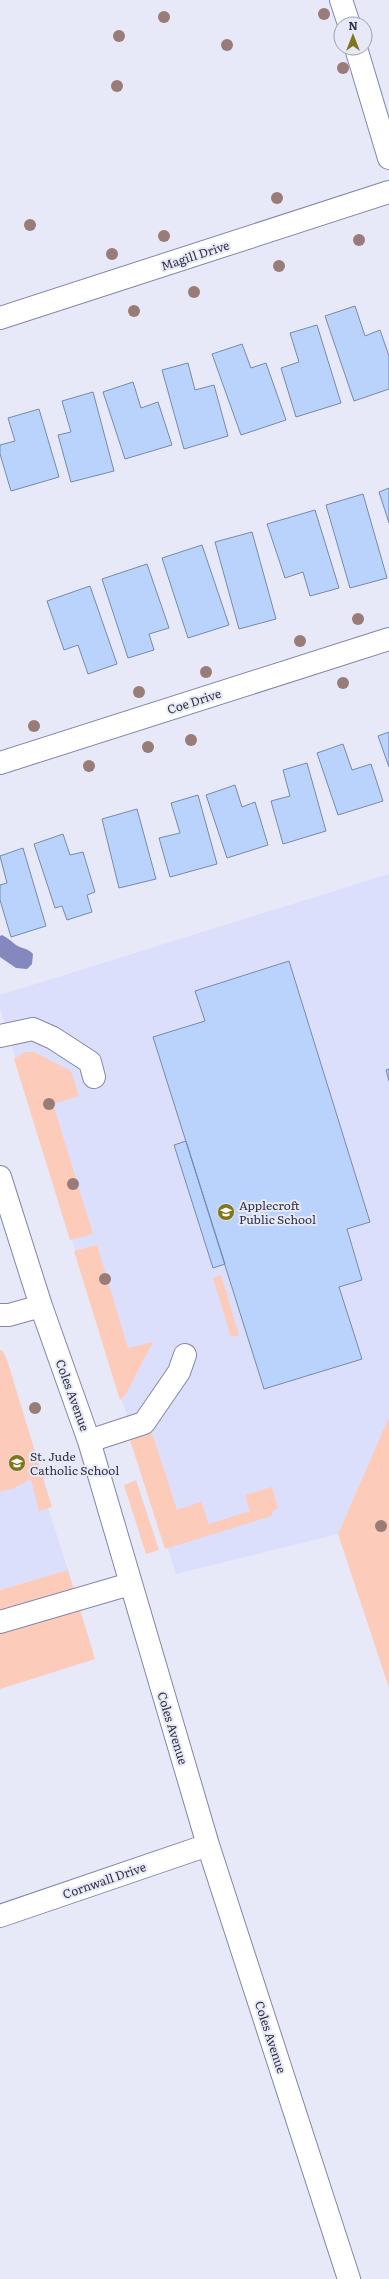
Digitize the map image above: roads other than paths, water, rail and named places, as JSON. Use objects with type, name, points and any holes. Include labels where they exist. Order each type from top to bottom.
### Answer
[{"type":"street","points":[[341,0],[346,16]]},
{"type":"street","points":[[358,56],[389,158]]},
{"type":"street","name":"Magill Drive","points":[[0,318],[389,192]]},
{"type":"street","name":"Coe Drive","points":[[0,763],[389,639]]},
{"type":"street","points":[[0,1036],[34,1029],[53,1038],[90,1062],[94,1077]]},
{"type":"street","name":"Coles Avenue","points":[[0,1177],[41,1306],[89,1441],[208,1845],[350,2279]]},
{"type":"street","points":[[0,1315],[9,1315],[41,1306]]},
{"type":"street","points":[[89,1441],[144,1423],[179,1372],[185,1355]]},
{"type":"street","points":[[0,1622],[130,1584]]},
{"type":"street","name":"Cornwall Drive","points":[[0,1916],[208,1845]]},
{"type":"water","points":[[2,935],[16,945],[33,954],[32,964],[27,969],[16,968],[0,957],[0,936]]},
{"type":"place","name":"Applecroft Public School","points":[[226,1212]]},
{"type":"place","name":"St. Jude Catholic School","points":[[17,1463]]}]
